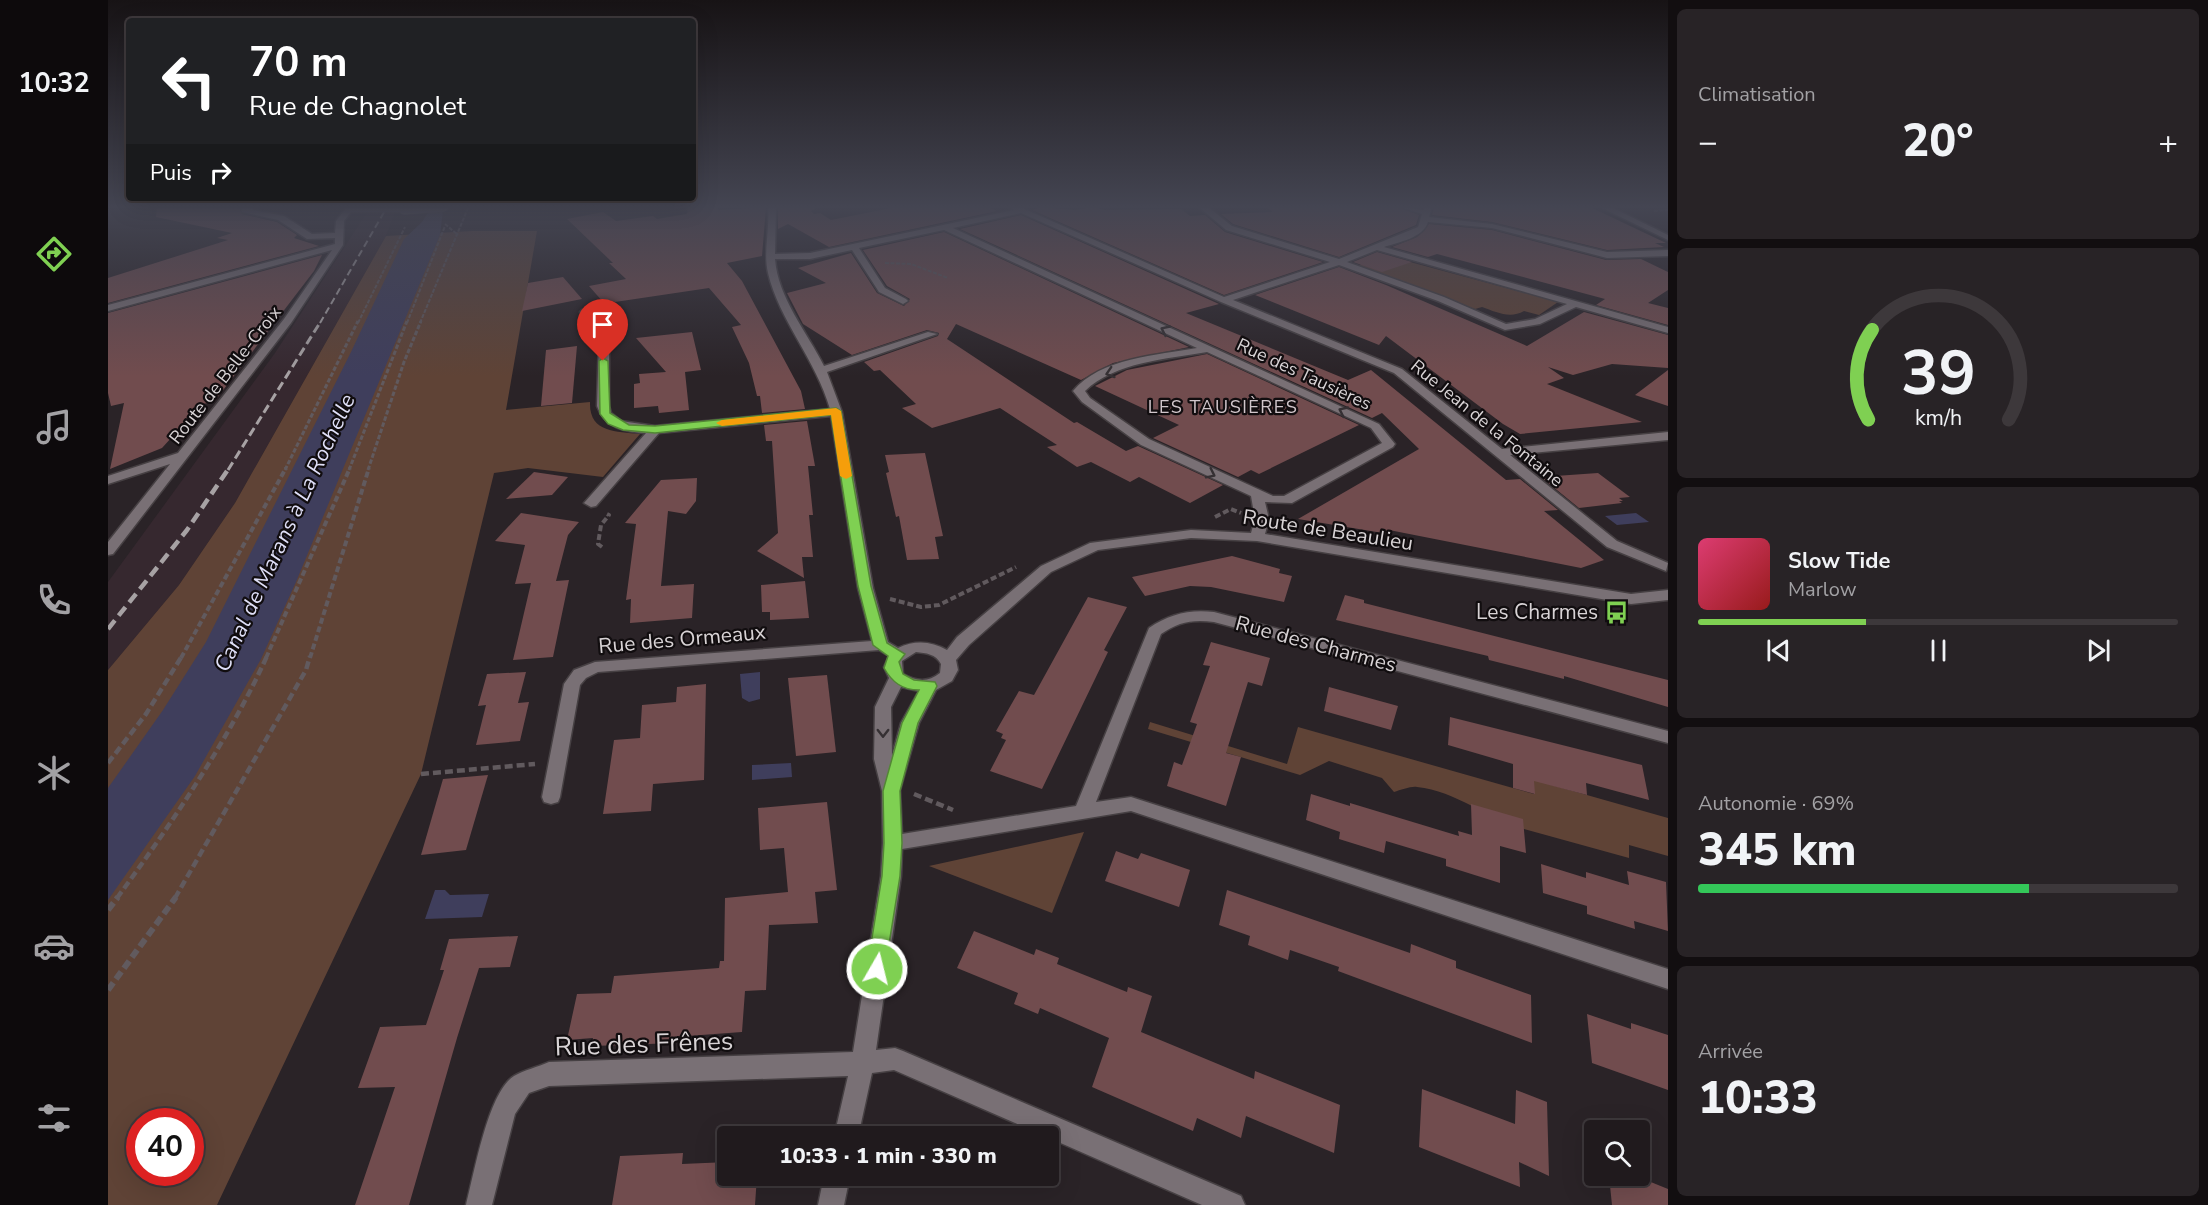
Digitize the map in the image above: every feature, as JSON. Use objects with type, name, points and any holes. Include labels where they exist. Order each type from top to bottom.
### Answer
[{"type":"street","points":[[108,308],[260,263]]},
{"type":"street","name":"Route de Belle-Croix","points":[[108,551],[288,321],[324,263]]},
{"type":"street","points":[[772,263],[781,295],[823,370],[836,411],[865,586],[881,645],[898,654]]},
{"type":"street","points":[[773,271],[792,263]]},
{"type":"street","name":"Rue des Tausières","points":[[1022,263],[1375,426],[1389,444],[1287,500],[1271,501],[1145,442],[1086,399],[1079,391],[1089,380],[1114,371],[1207,349]]},
{"type":"street","name":"Rue Jean de la Fontaine","points":[[1140,263],[1398,371],[1612,544],[1667,570]]},
{"type":"street","points":[[1224,300],[1335,263]]},
{"type":"street","points":[[1342,263],[1441,299],[1505,327],[1537,322],[1575,304]]},
{"type":"street","points":[[1431,263],[1668,330]]},
{"type":"street","points":[[865,264],[882,290],[903,301]]},
{"type":"street","points":[[610,305],[585,312],[604,338],[605,414],[612,422],[627,428],[655,430],[836,411]]},
{"type":"street","points":[[823,370],[932,334]]},
{"type":"street","points":[[591,503],[655,430]]},
{"type":"street","points":[[1498,453],[1668,436]]},
{"type":"street","points":[[108,480],[183,456]]},
{"type":"street","points":[[1257,496],[1262,519],[1257,537]]},
{"type":"street","points":[[1262,519],[1287,500]]},
{"type":"street","name":"Route de Beaulieu","points":[[948,659],[963,641],[1046,569],[1095,546],[1191,534],[1257,537],[1631,598],[1668,595]]},
{"type":"street","name":"Rue des Charmes","points":[[1083,811],[1154,631],[1167,621],[1189,615],[1214,617],[1668,737]]},
{"type":"street","name":"Rue des Ormeaux","points":[[551,797],[572,684],[580,674],[596,667],[881,645]]},
{"type":"street","points":[[891,791],[910,723],[930,686],[948,675],[951,664],[938,651],[924,647],[907,649],[892,661],[892,668],[897,678],[912,685],[930,686]]},
{"type":"street","points":[[848,1126],[863,1062],[891,876],[893,843],[891,791],[883,759],[883,707],[897,678]]},
{"type":"street","points":[[893,843],[1131,804],[1668,979]]},
{"type":"street","name":"Rue des Frênes","points":[[478,1205],[504,1108],[521,1085],[549,1074],[834,1066],[896,1059],[1232,1205]]},
{"type":"street","points":[[831,1205],[835,1186]]},
{"type":"path","points":[[108,764],[174,672],[275,490],[386,263]]},
{"type":"path","points":[[108,910],[152,851],[250,694],[332,516],[430,263]]},
{"type":"path","points":[[108,990],[181,890],[306,670],[335,570],[404,362],[445,263]]},
{"type":"path","points":[[865,264],[911,264],[948,278]]},
{"type":"path","points":[[591,503],[609,516],[601,525],[598,544],[602,547]]},
{"type":"path","points":[[421,774],[557,762]]},
{"type":"path","points":[[891,791],[913,790],[914,795],[962,814]]},
{"type":"shaded area","points":[[334,263],[371,263],[235,503],[179,585],[108,670],[108,582],[275,353]]},
{"type":"shaded area","points":[[371,263],[531,263],[506,410],[590,402],[594,420],[599,425],[613,431],[640,434],[603,477],[528,468],[494,473],[421,774],[217,1205],[108,1205],[108,670],[179,585],[235,503]]},
{"type":"shaded area","points":[[1364,263],[1414,263],[1558,302],[1539,315],[1524,311],[1503,314],[1482,307],[1475,309],[1357,266]]},
{"type":"shaded area","points":[[1150,722],[1287,764],[1298,727],[1534,794],[1534,780],[1668,818],[1668,856],[1629,845],[1629,858],[1524,829],[1498,819],[1459,799],[1431,790],[1415,787],[1394,792],[1382,778],[1329,761],[1300,775],[1148,729]]},
{"type":"shaded area","points":[[1084,832],[1052,913],[929,866]]},
{"type":"water","name":"Canal de Marans à La Rochelle","points":[[393,263],[428,263],[296,582],[261,659],[195,776],[108,900],[108,788],[163,710],[206,642],[351,352]]},
{"type":"water","points":[[1636,513],[1649,522],[1617,525],[1605,516]]},
{"type":"water","points":[[760,672],[760,699],[749,702],[742,698],[740,674]]},
{"type":"water","points":[[791,763],[792,777],[752,780],[752,765]]},
{"type":"water","points":[[435,890],[445,890],[450,895],[489,894],[482,917],[425,919]]},
{"type":"building","points":[[155,263],[255,263],[108,303],[108,278]]},
{"type":"building","points":[[292,263],[318,263],[214,402],[202,404],[162,448],[110,469],[124,403],[111,406],[108,393],[108,313]]},
{"type":"building","points":[[609,263],[727,263],[742,281],[801,391],[805,409],[762,413],[760,396],[757,396],[749,363],[732,327],[741,325],[709,288],[603,302],[589,286],[626,279]]},
{"type":"building","points":[[815,263],[858,263],[877,293],[904,306],[910,299],[887,286],[872,263],[1011,263],[1189,347],[1113,363],[1081,380],[956,324],[947,339],[1074,423],[1077,422],[1126,451],[1138,446],[1223,485],[1190,503],[1139,477],[1130,482],[1091,462],[1077,467],[1047,447],[1057,445],[1000,408],[932,428],[902,408],[916,404],[880,370],[874,371],[864,362],[938,336],[939,333],[927,330],[852,355],[803,324],[787,293],[826,283],[798,268]]},
{"type":"building","points":[[1035,263],[1128,263],[1219,304],[1186,313],[1348,380],[1371,370],[1506,480],[1520,479],[1558,510],[1544,511],[1604,560],[1581,568],[1389,530],[1389,534],[1298,519],[1419,449],[1382,413],[1372,418]]},
{"type":"building","points":[[1152,263],[1319,263],[1224,295]]},
{"type":"building","points":[[1357,263],[1408,263],[1382,272]]},
{"type":"building","points":[[1471,263],[1650,263],[1668,272],[1668,290],[1648,303],[1668,308],[1668,325],[1596,305],[1605,299]]},
{"type":"building","points":[[1339,267],[1527,346],[1584,312],[1668,335],[1668,368],[1612,364],[1573,375],[1548,367],[1564,378],[1547,384],[1642,422],[1520,434],[1503,424],[1386,336],[1379,345],[1255,295]]},
{"type":"building","points":[[563,277],[582,299],[522,311],[528,283]]},
{"type":"building","points":[[692,332],[701,370],[685,372],[689,410],[659,413],[658,406],[634,408],[634,384],[640,383],[639,374],[666,372],[636,338]]},
{"type":"building","points":[[577,346],[572,403],[541,406],[546,350]]},
{"type":"building","points":[[1207,354],[1359,425],[1259,474],[1251,470],[1238,477],[1153,438],[1179,425],[1095,386],[1127,370]]},
{"type":"building","points":[[1668,370],[1668,406],[1635,395]]},
{"type":"building","points":[[807,421],[815,466],[808,466],[813,515],[809,515],[813,557],[802,557],[804,578],[757,551],[778,533],[772,441],[766,441],[764,425]]},
{"type":"building","points":[[925,453],[943,536],[935,537],[939,559],[907,560],[899,516],[896,517],[886,473],[889,472],[885,455]]},
{"type":"building","points":[[534,472],[568,477],[552,495],[506,499]]},
{"type":"building","points":[[1598,473],[1630,497],[1619,498],[1623,501],[1619,501],[1622,503],[1579,508],[1541,477]]},
{"type":"building","points":[[697,478],[696,501],[686,514],[668,511],[661,586],[694,584],[692,618],[630,623],[631,599],[626,600],[636,524],[625,523],[661,480]]},
{"type":"building","points":[[521,513],[579,522],[568,535],[556,581],[569,580],[553,657],[513,660],[531,583],[515,584],[525,545],[495,541]]},
{"type":"building","points":[[1232,556],[1280,569],[1279,573],[1292,576],[1284,602],[1211,587],[1190,586],[1145,596],[1132,577]]},
{"type":"building","points":[[805,581],[809,618],[770,620],[770,612],[762,612],[761,585]]},
{"type":"building","points":[[1345,595],[1364,600],[1364,603],[1668,680],[1668,707],[1564,676],[1564,679],[1489,660],[1488,656],[1336,620]]},
{"type":"building","points":[[1088,597],[1127,607],[1104,650],[1108,652],[1042,789],[990,771],[1006,740],[1001,738],[1003,734],[996,731],[1019,691],[1034,695]]},
{"type":"building","points":[[1211,642],[1270,658],[1262,686],[1248,682],[1226,753],[1241,757],[1226,806],[1167,786],[1174,762],[1182,765],[1197,724],[1190,722],[1210,666],[1203,665]]},
{"type":"building","points":[[526,672],[518,703],[529,702],[520,741],[476,745],[486,705],[478,706],[487,674]]},
{"type":"building","points":[[827,675],[836,752],[796,756],[788,678]]},
{"type":"building","points":[[706,684],[704,780],[653,784],[651,811],[603,814],[614,740],[640,738],[642,705],[676,702],[677,687]]},
{"type":"building","points":[[1329,687],[1398,706],[1391,730],[1324,711]]},
{"type":"building","points":[[1450,717],[1642,765],[1649,800],[1586,783],[1587,795],[1534,781],[1535,794],[1513,788],[1513,764],[1448,745]]},
{"type":"building","points":[[488,775],[466,850],[421,855],[443,779]]},
{"type":"building","points":[[1311,794],[1350,806],[1350,803],[1459,836],[1458,831],[1472,835],[1471,804],[1523,819],[1526,853],[1500,846],[1500,883],[1446,866],[1446,859],[1386,841],[1384,853],[1339,839],[1340,832],[1306,820]]},
{"type":"building","points":[[827,802],[837,890],[815,892],[818,923],[769,925],[766,990],[745,991],[742,1032],[674,1037],[673,1043],[591,1046],[593,1038],[567,1040],[577,994],[611,993],[614,976],[719,968],[720,961],[724,961],[725,898],[788,892],[784,848],[760,850],[758,808]]},
{"type":"building","points":[[1116,851],[1138,859],[1141,853],[1190,870],[1179,907],[1105,881]]},
{"type":"building","points":[[1541,864],[1586,878],[1586,872],[1629,885],[1627,871],[1666,882],[1668,931],[1634,921],[1635,929],[1587,914],[1587,906],[1543,893]]},
{"type":"building","points":[[1227,890],[1410,953],[1411,944],[1456,961],[1456,968],[1531,995],[1532,1043],[1338,971],[1339,967],[1290,950],[1288,960],[1248,945],[1250,936],[1219,925]]},
{"type":"building","points":[[974,931],[1034,955],[1036,949],[1059,958],[1057,964],[1127,992],[1128,987],[1152,996],[1141,1032],[1254,1079],[1255,1071],[1340,1105],[1334,1153],[1246,1116],[1241,1138],[1197,1118],[1193,1131],[1092,1087],[1109,1038],[1040,1008],[1038,1014],[1014,1004],[1018,993],[957,968]]},
{"type":"building","points":[[518,936],[510,967],[479,968],[409,1205],[355,1205],[395,1087],[358,1088],[380,1027],[426,1025],[444,970],[440,970],[449,939]]},
{"type":"building","points":[[1587,1014],[1631,1029],[1631,1023],[1668,1035],[1668,1090],[1592,1063]]},
{"type":"building","points":[[1422,1089],[1515,1124],[1516,1090],[1547,1102],[1549,1176],[1519,1162],[1520,1187],[1419,1147]]},
{"type":"building","points":[[683,1153],[682,1164],[717,1162],[717,1186],[756,1186],[755,1205],[612,1205],[620,1156]]},
{"type":"building","points":[[1650,1182],[1668,1189],[1668,1205],[1612,1205],[1610,1186],[1650,1186]]},
{"type":"railway","points":[[320,323],[355,263]]},
{"type":"railway","points":[[228,470],[321,321]]},
{"type":"railway","points":[[108,629],[187,530],[229,468]]},
{"type":"slow traffic","points":[[722,423],[836,411],[846,476]]},
{"type":"place","name":"Les Charmes","points":[[1616,612]]},
{"type":"district","name":"LES TAUSIÈRES","points":[[1223,407]]},
{"type":"route","points":[[603,361],[605,414],[612,422],[627,428],[655,430],[836,411],[865,586],[875,629],[881,645],[898,654],[892,661],[893,673],[897,678],[912,685],[930,686],[910,723],[891,791],[893,843],[891,876],[877,969]]}]
